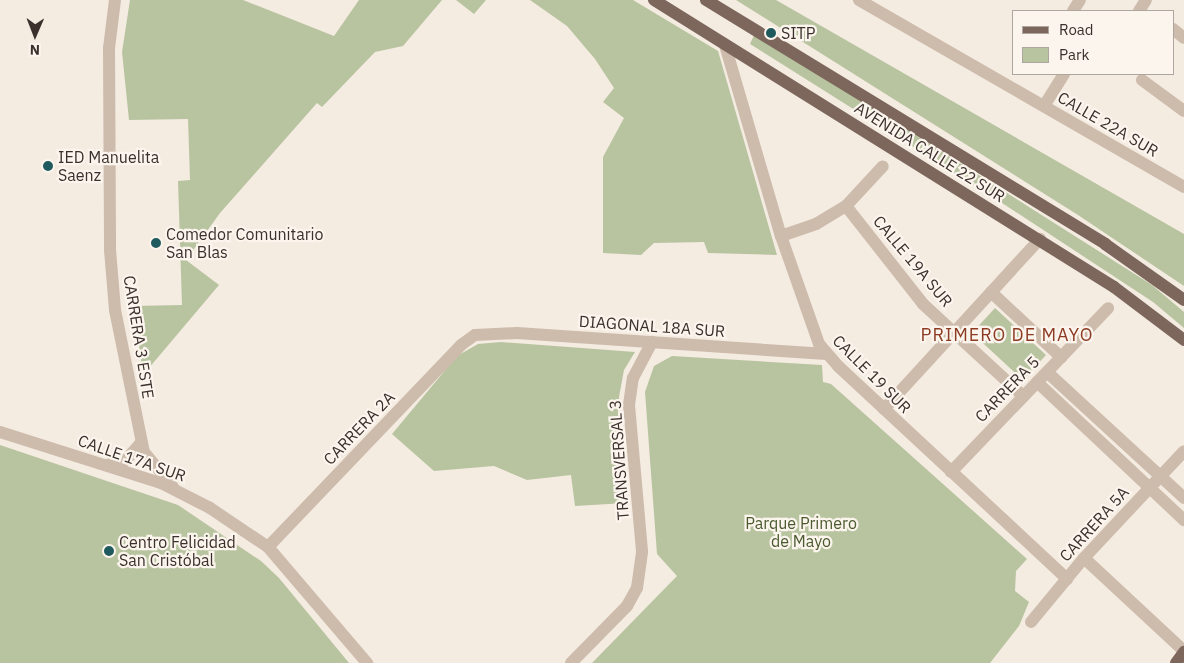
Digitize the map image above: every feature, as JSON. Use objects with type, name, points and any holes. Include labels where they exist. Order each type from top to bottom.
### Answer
[{"type":"main road","name":"AVENIDA CALLE 22 SUR","points":[[654,0],[1114,287],[1184,340]]},
{"type":"main road","name":"AVENIDA CALLE 22 SUR","points":[[706,0],[1105,244],[1184,300]]},
{"type":"main road","points":[[1176,663],[1184,652]]},
{"type":"street","name":"CARRERA 3 ESTE","points":[[115,0],[109,48],[111,274],[117,326],[141,443],[148,460],[173,488]]},
{"type":"street","name":"CALLE 22A SUR","points":[[860,0],[1184,187]]},
{"type":"street","points":[[1174,30],[1184,38]]},
{"type":"street","name":"CALLE 19 SUR","points":[[725,44],[781,236],[808,320],[826,354],[1067,578]]},
{"type":"street","points":[[1044,106],[1063,75]]},
{"type":"street","points":[[1142,80],[1184,111]]},
{"type":"street","points":[[781,236],[816,224],[846,206],[883,166]]},
{"type":"street","name":"CALLE 19A SUR","points":[[846,206],[923,304],[1023,396]]},
{"type":"street","points":[[884,409],[1040,240]]},
{"type":"street","points":[[991,292],[1061,357]]},
{"type":"street","name":"CARRERA 5","points":[[951,472],[1108,308]]},
{"type":"street","name":"DIAGONAL 18A SUR","points":[[475,335],[517,333],[826,354]]},
{"type":"street","name":"CARRERA 2A","points":[[268,547],[461,344],[475,335]]},
{"type":"street","name":"TRANSVERSAL 3","points":[[571,663],[632,598],[642,568],[629,405],[633,378],[652,342]]},
{"type":"street","points":[[1047,372],[1184,498]]},
{"type":"street","points":[[1037,382],[1184,520]]},
{"type":"street","name":"CALLE 17A SUR","points":[[0,432],[107,465],[173,488],[196,499],[268,547],[367,663]]},
{"type":"street","points":[[107,465],[126,460],[141,443]]},
{"type":"street","name":"CARRERA 5A","points":[[1031,622],[1084,558],[1184,451]]},
{"type":"street","points":[[1084,558],[1184,652]]},
{"type":"green space","points":[[130,0],[243,0],[334,36],[359,0],[442,0],[403,46],[375,52],[322,107],[317,103],[220,213],[186,260],[219,285],[143,375],[134,306],[182,305],[178,181],[190,180],[188,119],[129,120],[122,52]]},
{"type":"green space","points":[[456,0],[486,0],[474,14]]},
{"type":"green space","points":[[530,0],[633,0],[718,51],[777,255],[708,253],[704,242],[654,243],[641,255],[603,253],[603,157],[624,118],[603,102],[614,88],[595,59],[567,26]]},
{"type":"green space","points":[[736,0],[776,0],[1184,234],[1184,286],[1078,215]]},
{"type":"green space","points":[[755,33],[1152,285],[1184,312],[1184,328],[1153,302],[993,197],[750,44]]},
{"type":"green space","points":[[995,308],[1046,355],[1023,380],[972,333]]},
{"type":"green space","points":[[501,342],[635,352],[624,370],[619,397],[626,503],[575,506],[571,475],[527,480],[494,466],[434,471],[392,434],[457,356],[478,344]]},
{"type":"green space","name":"Parque Primero de Mayo","points":[[672,356],[822,365],[823,382],[831,384],[1027,559],[1016,571],[1015,591],[1029,602],[1019,626],[990,663],[592,663],[677,576],[657,554],[645,392],[654,366]]},
{"type":"green space","points":[[0,445],[178,505],[261,561],[279,578],[349,663],[0,663]]},
{"type":"place","name":"SITP","points":[[771,33]]},
{"type":"place","name":"IED Manuelita Saenz","points":[[48,166]]},
{"type":"place","name":"Comedor Comunitario San Blas","points":[[156,243]]},
{"type":"place","name":"Centro Felicidad San Cristóbal","points":[[109,551]]},
{"type":"district","name":"PRIMERO DE MAYO","points":[[1007,335]]}]
